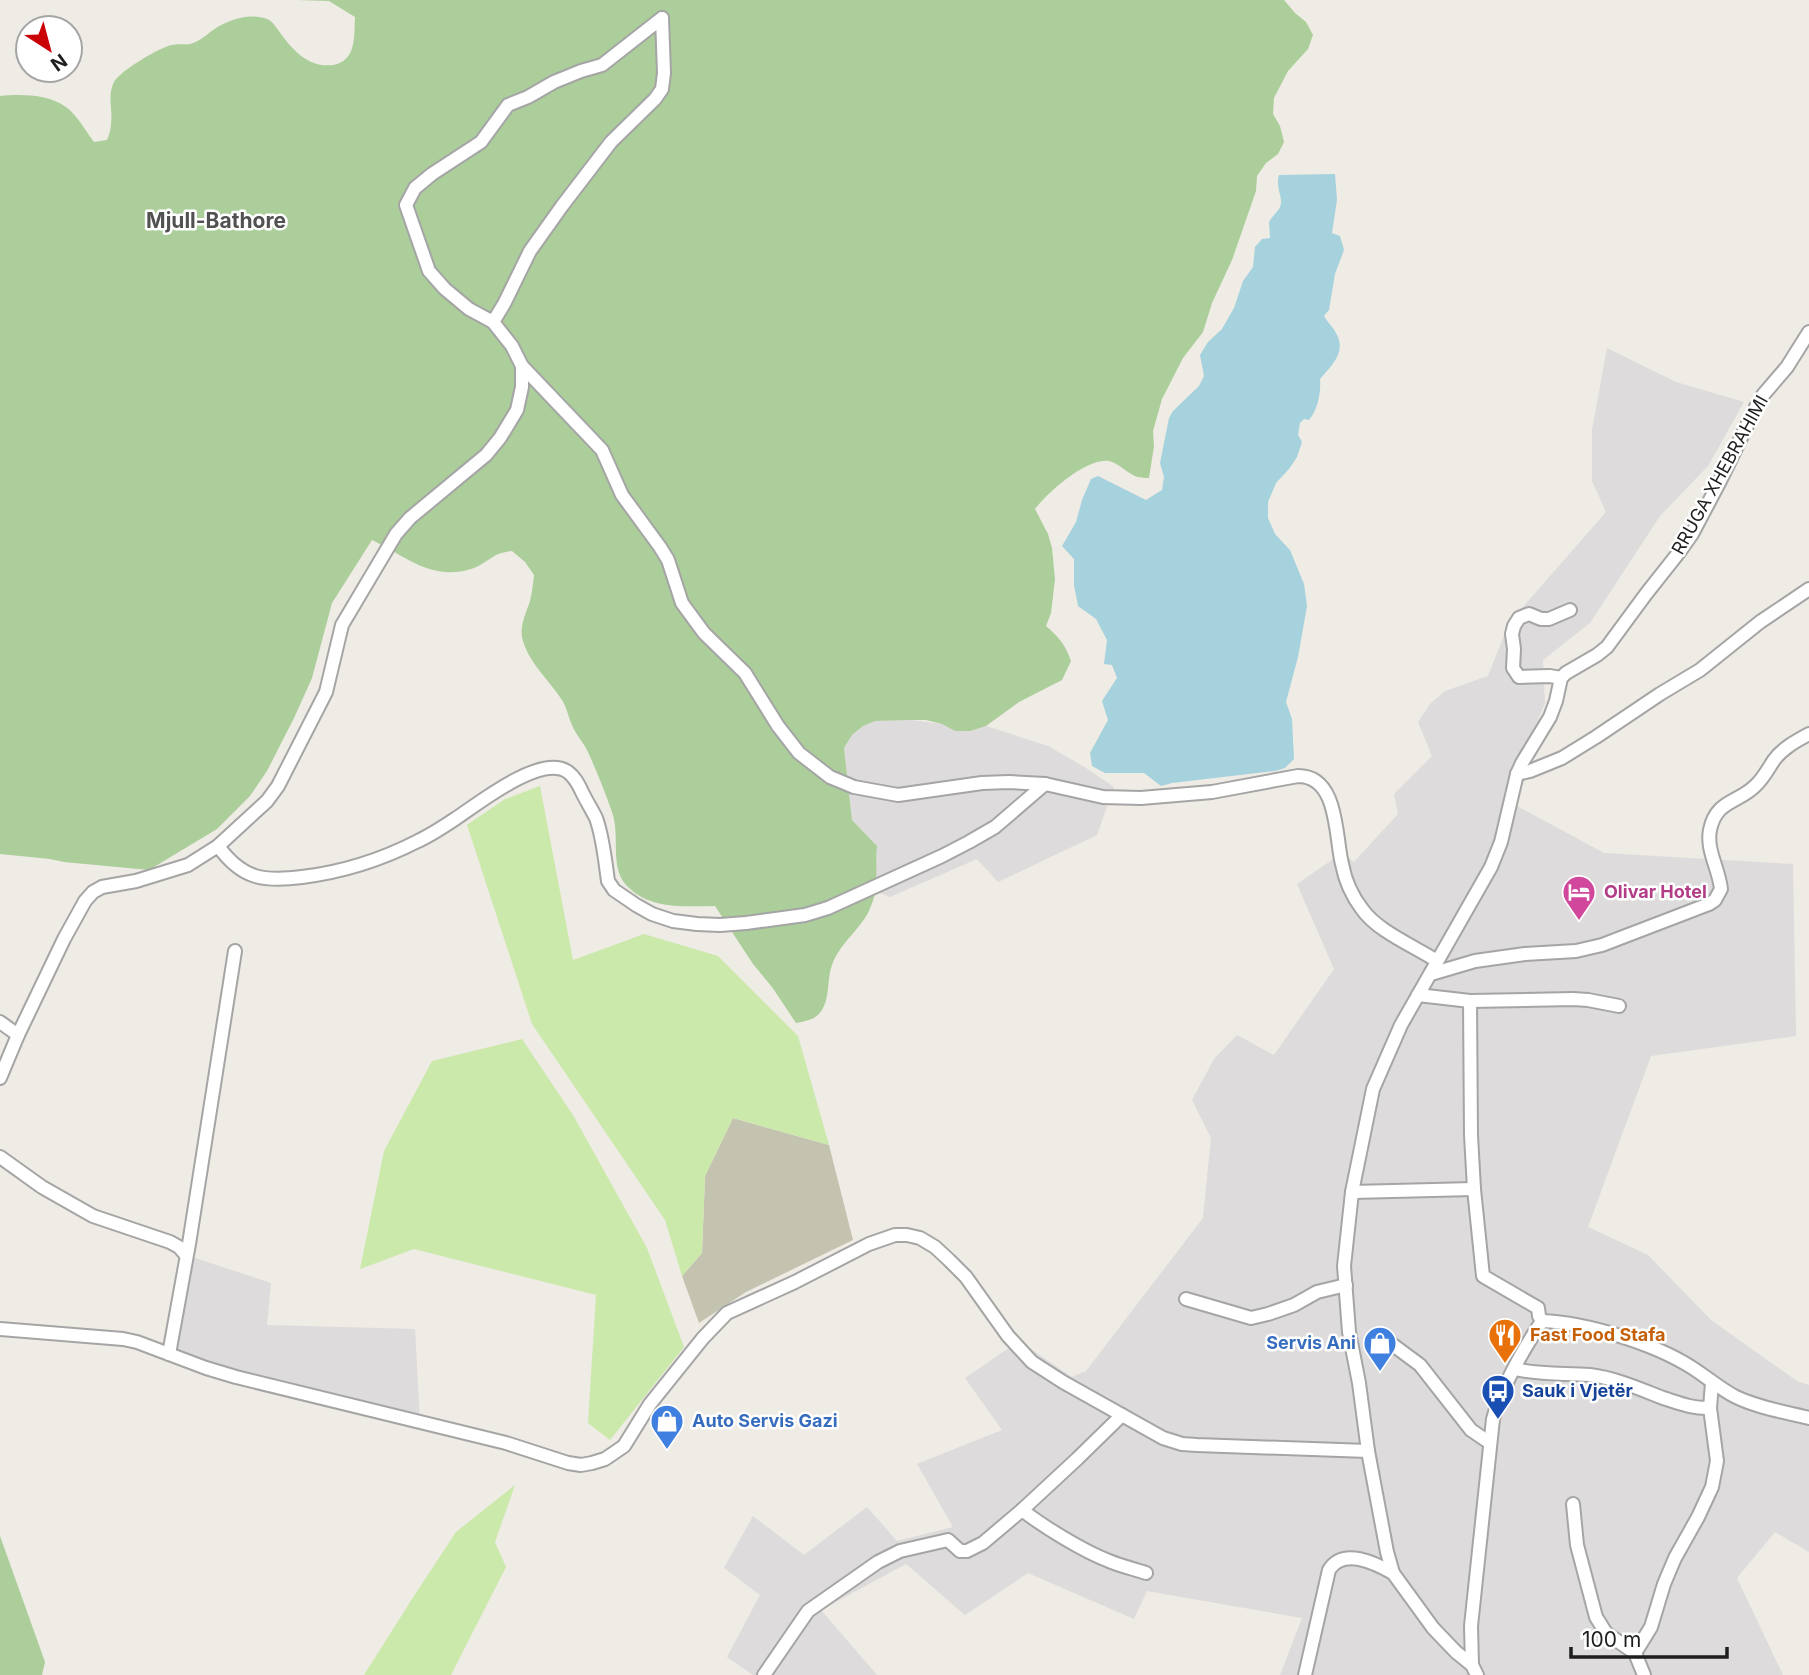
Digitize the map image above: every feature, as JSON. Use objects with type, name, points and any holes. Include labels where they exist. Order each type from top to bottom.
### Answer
[{"type":"street","points":[[493,322],[530,251],[562,206],[611,142],[662,89],[662,18],[602,65],[554,82],[509,105],[481,142],[415,188],[406,205],[429,271],[469,309],[493,322],[512,346],[522,366],[602,450],[622,495],[668,560],[682,603],[704,633],[746,673],[778,726],[799,753],[830,777],[854,787],[898,795],[982,783],[1009,782],[1045,784],[1103,797],[1142,798],[1212,792],[1305,776],[1318,783],[1329,800],[1337,830],[1341,863],[1361,908],[1370,919],[1437,961]]},
{"type":"street","name":"RRUGA XHEBRAHIMI","points":[[1561,678],[1607,647],[1680,551],[1692,534],[1763,395],[1787,368],[1809,331]]},
{"type":"street","points":[[0,1078],[64,939],[93,892],[102,887],[136,881],[188,865],[218,846],[267,801],[278,786],[326,692],[342,625],[396,534],[410,518],[486,455],[500,438],[517,410],[522,387],[522,366]]},
{"type":"street","points":[[1517,774],[1562,758],[1596,737],[1700,670],[1760,622],[1809,589]]},
{"type":"street","points":[[1475,1670],[1433,1628],[1393,1573],[1368,1451],[1349,1332],[1344,1266],[1352,1192],[1373,1089],[1401,1025],[1491,867],[1502,842],[1517,774],[1550,717],[1556,701],[1561,678],[1519,677],[1513,668],[1514,626],[1524,615],[1549,619],[1570,610]]},
{"type":"street","points":[[1431,974],[1475,961],[1576,951],[1602,945],[1709,904],[1715,900],[1721,888],[1710,850],[1709,833],[1718,811],[1731,800],[1748,792],[1758,783],[1776,757],[1790,744],[1809,734]]},
{"type":"street","points":[[218,846],[227,859],[243,871],[261,879],[281,880],[331,874],[380,859],[420,841],[512,781],[541,769],[555,768],[567,771],[576,780],[596,818],[608,881],[614,890],[652,914],[673,921],[697,925],[746,923],[805,915],[828,908],[942,856],[995,827],[1045,784]]},
{"type":"street","points":[[169,1354],[235,951]]},
{"type":"street","points":[[1418,995],[1471,1001],[1573,999],[1619,1006]]},
{"type":"street","points":[[1471,1001],[1471,1135],[1483,1276],[1538,1308],[1542,1321]]},
{"type":"street","points":[[0,1022],[18,1035]]},
{"type":"street","points":[[0,1157],[42,1187],[93,1216],[170,1242],[186,1255]]},
{"type":"street","points":[[1352,1192],[1474,1189]]},
{"type":"street","points":[[0,1329],[137,1342],[236,1377],[506,1443],[568,1464],[581,1465],[605,1459],[624,1446],[650,1404],[697,1345],[727,1313],[869,1244],[907,1235],[920,1238],[949,1260],[966,1278],[1008,1336],[1032,1362],[1163,1438],[1182,1444],[1368,1451]]},
{"type":"street","points":[[1186,1299],[1251,1318],[1294,1305],[1317,1292],[1346,1285]]},
{"type":"street","points":[[1475,1670],[1471,1626],[1493,1419],[1498,1400],[1542,1321]]},
{"type":"street","points":[[1542,1321],[1597,1329],[1634,1342],[1675,1358],[1712,1383],[1748,1402],[1809,1418]]},
{"type":"street","points":[[1389,1342],[1420,1365],[1471,1430],[1490,1443]]},
{"type":"street","points":[[1515,1369],[1594,1376],[1699,1409],[1710,1408]]},
{"type":"street","points":[[1635,1653],[1651,1628],[1675,1558],[1712,1487],[1717,1461],[1710,1408],[1712,1383]]},
{"type":"street","points":[[764,1675],[808,1611],[878,1562],[901,1551],[948,1540],[960,1552],[984,1543],[1122,1415]]},
{"type":"street","points":[[1573,1504],[1577,1545],[1596,1617],[1606,1633],[1635,1653],[1644,1675]]},
{"type":"street","points":[[1022,1510],[1090,1552],[1146,1573]]},
{"type":"street","points":[[1305,1675],[1329,1570],[1334,1563],[1349,1559],[1370,1561],[1393,1573]]},
{"type":"shaded area","points":[[1607,348],[1676,382],[1744,402],[1708,466],[1660,516],[1590,623],[1543,660],[1545,703],[1504,799],[1604,853],[1793,864],[1796,1036],[1651,1056],[1588,1227],[1648,1255],[1711,1320],[1797,1381],[1809,1385],[1809,1552],[1775,1532],[1737,1578],[1783,1675],[1280,1675],[1302,1618],[1147,1591],[1134,1619],[1028,1573],[965,1615],[906,1564],[821,1610],[877,1675],[753,1675],[727,1657],[760,1595],[724,1568],[753,1516],[804,1555],[867,1507],[897,1541],[953,1527],[917,1464],[1002,1430],[965,1378],[1019,1341],[1072,1377],[1086,1371],[1203,1218],[1211,1138],[1192,1100],[1214,1059],[1237,1035],[1274,1055],[1334,969],[1297,884],[1342,853],[1354,862],[1398,814],[1394,794],[1432,756],[1418,722],[1430,704],[1445,691],[1488,676],[1509,623],[1606,512],[1592,481],[1592,430]]},
{"type":"shaded area","points":[[911,720],[942,724],[955,731],[970,731],[986,726],[1048,746],[1086,768],[1114,787],[1097,835],[998,882],[977,859],[890,897],[875,891],[877,846],[852,820],[844,748],[852,735],[863,726],[875,721]]},
{"type":"shaded area","points":[[733,1118],[829,1145],[853,1240],[746,1292],[699,1323],[682,1276],[702,1253],[705,1176]]},
{"type":"shaded area","points":[[186,1255],[271,1283],[267,1325],[415,1329],[420,1422],[169,1354]]},
{"type":"green space","points":[[297,0],[1284,0],[1306,22],[1313,35],[1308,49],[1288,71],[1274,98],[1273,114],[1280,126],[1284,142],[1278,154],[1266,163],[1257,176],[1256,191],[1203,332],[1183,358],[1162,399],[1153,431],[1154,446],[1149,478],[1135,476],[1112,462],[1100,461],[1068,478],[1035,509],[1052,548],[1055,579],[1051,613],[1046,626],[1062,642],[1071,661],[1062,680],[1019,702],[986,726],[970,731],[955,731],[926,720],[875,721],[852,735],[844,748],[852,820],[877,846],[875,892],[863,921],[836,957],[830,970],[825,1003],[821,1012],[812,1019],[796,1023],[715,906],[681,906],[648,900],[629,888],[623,880],[617,862],[612,812],[598,775],[562,700],[533,662],[525,646],[522,628],[531,598],[534,575],[525,562],[512,551],[498,554],[471,569],[443,572],[419,565],[372,540],[332,603],[312,678],[267,771],[250,796],[217,829],[149,870],[0,854],[0,96],[34,96],[59,103],[74,114],[94,142],[107,140],[111,126],[112,87],[118,77],[159,50],[172,45],[196,42],[216,28],[247,17],[269,20],[297,53],[310,61],[325,65],[341,63],[353,46],[355,17],[329,1]]},
{"type":"green space","points":[[540,786],[573,960],[644,934],[718,956],[798,1036],[829,1145],[733,1118],[705,1176],[702,1253],[682,1276],[665,1220],[532,1024],[467,825],[505,799]]},
{"type":"green space","points":[[522,1039],[573,1115],[647,1248],[684,1347],[610,1440],[588,1423],[596,1295],[414,1249],[360,1269],[384,1151],[432,1061]]},
{"type":"green space","points":[[515,1485],[495,1542],[506,1567],[451,1675],[364,1675],[456,1532]]},
{"type":"green space","points":[[0,1536],[45,1662],[42,1675],[0,1675]]},
{"type":"water","points":[[1335,174],[1337,200],[1332,233],[1340,236],[1344,250],[1335,274],[1329,310],[1324,316],[1336,332],[1340,348],[1333,364],[1320,379],[1315,411],[1309,420],[1304,419],[1300,423],[1298,435],[1302,442],[1297,457],[1276,483],[1268,502],[1268,518],[1275,534],[1290,550],[1304,584],[1307,606],[1298,657],[1286,702],[1292,719],[1294,759],[1285,768],[1275,771],[1161,786],[1144,773],[1105,773],[1092,766],[1090,753],[1108,720],[1102,701],[1117,678],[1112,665],[1104,664],[1107,640],[1096,619],[1078,606],[1074,585],[1074,559],[1062,546],[1076,522],[1091,479],[1098,476],[1146,500],[1162,490],[1164,477],[1160,463],[1169,418],[1199,386],[1204,376],[1200,355],[1208,342],[1222,329],[1234,308],[1243,281],[1253,267],[1255,247],[1262,239],[1270,238],[1269,222],[1281,204],[1279,175]]},
{"type":"place","name":"Olivar Hotel","points":[[1579,922]]},
{"type":"place","name":"Fast Food Stafa","points":[[1505,1365]]},
{"type":"place","name":"Servis Ani","points":[[1380,1373]]},
{"type":"place","name":"Sauk i Vjetër","points":[[1498,1421]]},
{"type":"place","name":"Auto Servis Gazi","points":[[667,1451]]},
{"type":"district","name":"Mjull-Bathore","points":[[216,221]]}]
